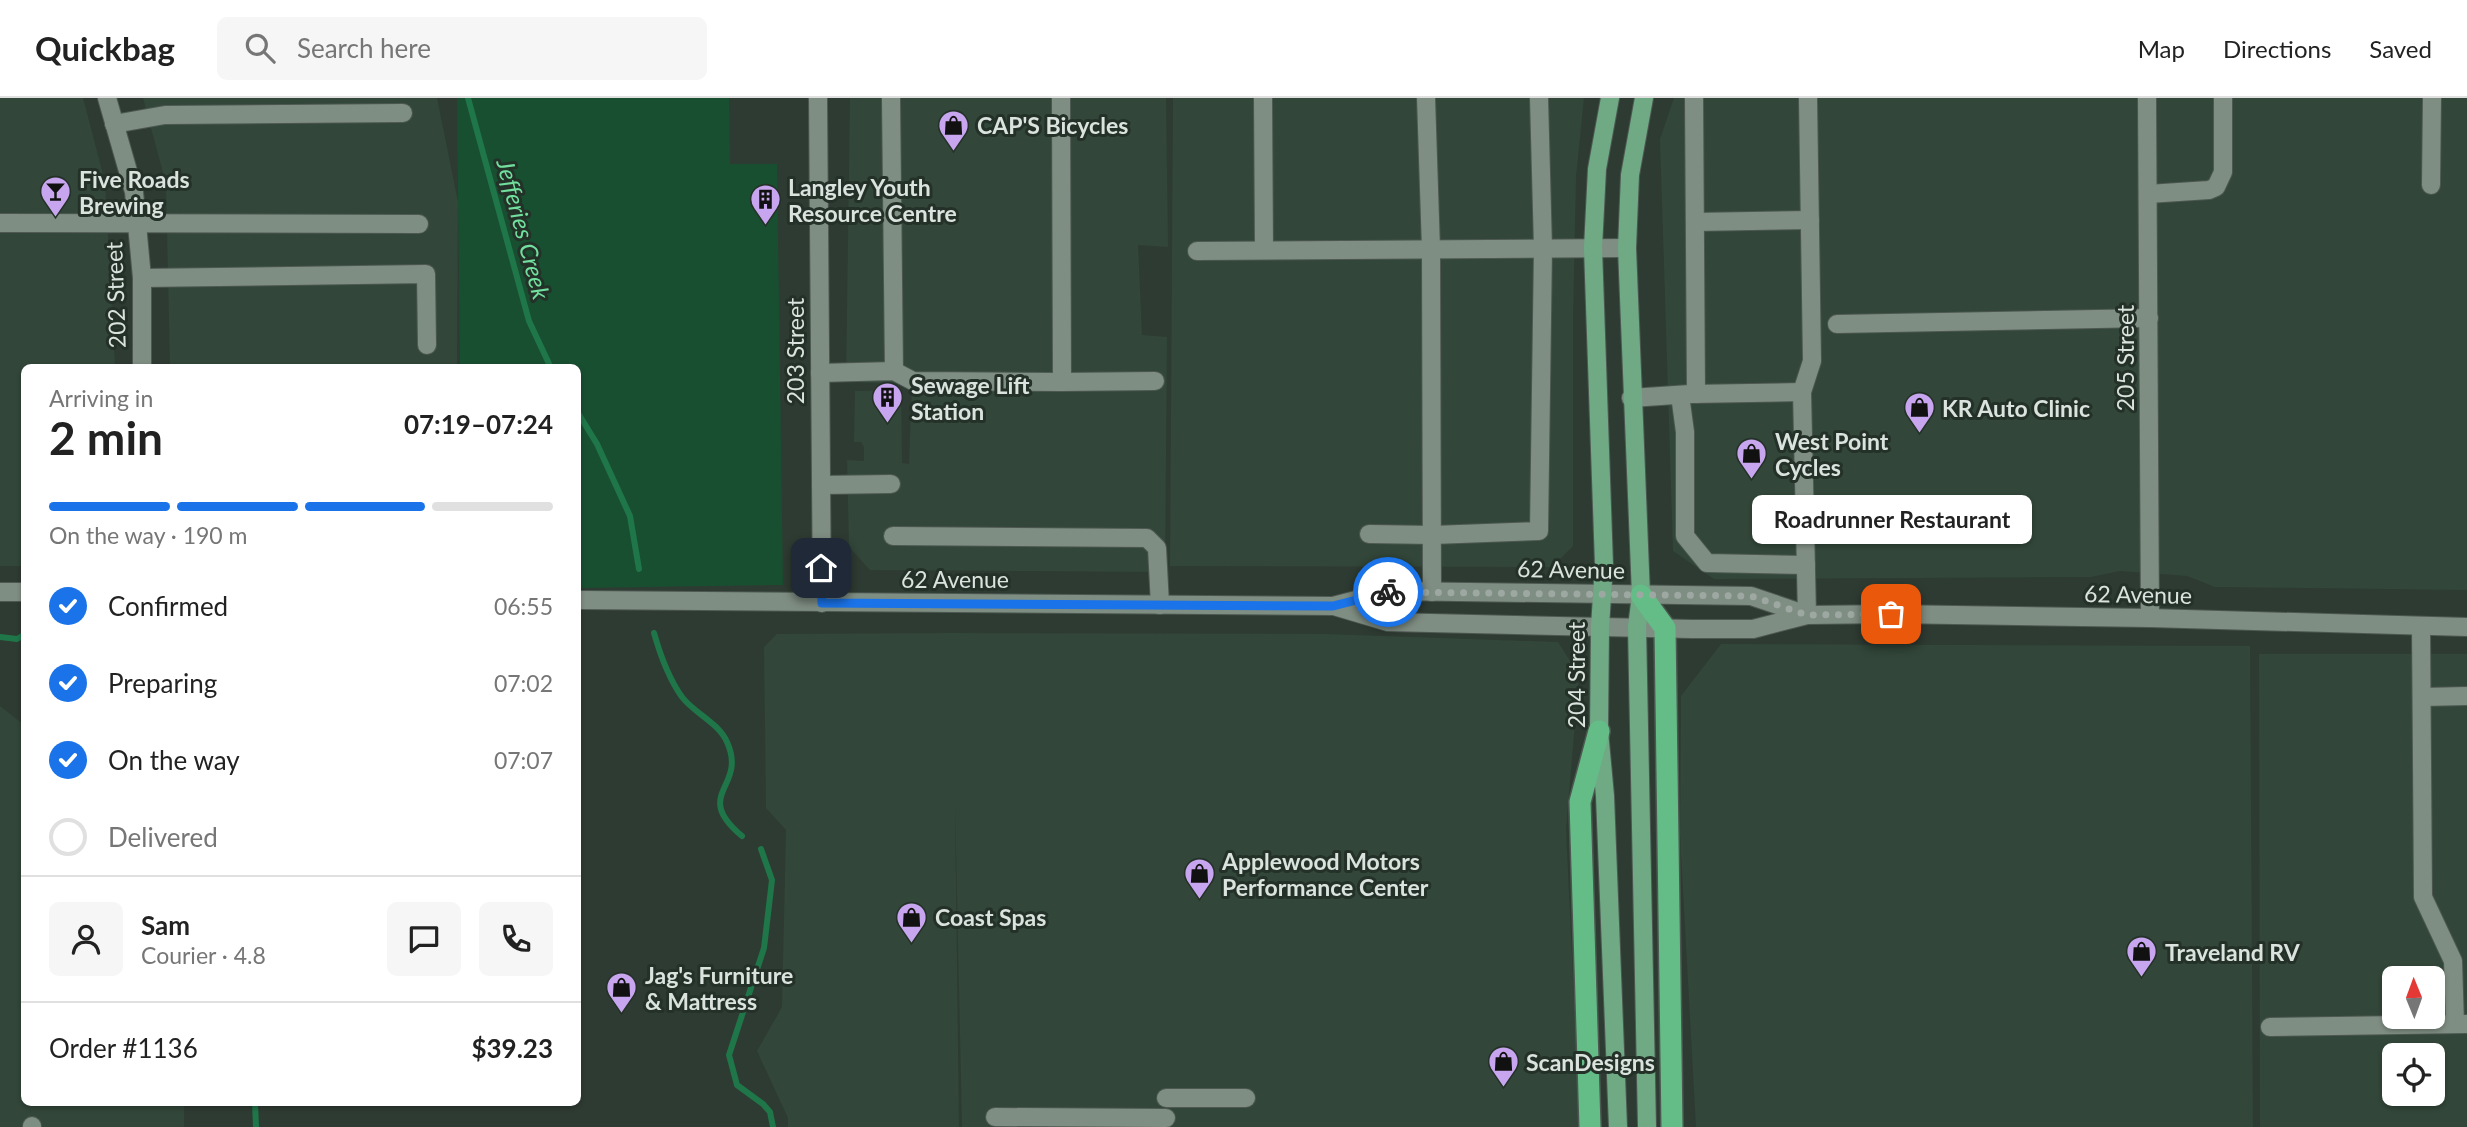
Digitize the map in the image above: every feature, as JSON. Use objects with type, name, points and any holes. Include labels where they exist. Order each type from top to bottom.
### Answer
[{"type":"highway","points":[[1641,594],[1665,628],[1672,1127]]},
{"type":"highway","points":[[1590,1127],[1580,802],[1599,731]]},
{"type":"main road","name":"204 Street","points":[[1611,98],[1597,169],[1593,248],[1604,565],[1600,627],[1599,731],[1605,796],[1618,1127]]},
{"type":"main road","points":[[1644,98],[1630,175],[1627,248],[1641,594],[1637,627],[1647,1127]]},
{"type":"street","name":"202 Street","points":[[107,98],[134,192],[142,278],[142,364]]},
{"type":"street","name":"203 Street","points":[[818,98],[822,603]]},
{"type":"street","points":[[891,98],[894,371]]},
{"type":"street","points":[[1062,98],[1062,382]]},
{"type":"street","points":[[1263,98],[1264,250]]},
{"type":"street","points":[[1426,98],[1431,249],[1432,592]]},
{"type":"street","points":[[1369,534],[1433,535],[1539,531],[1543,248],[1539,98]]},
{"type":"street","points":[[1694,98],[1695,222],[1685,432],[1685,536],[1707,563],[1806,565]]},
{"type":"street","points":[[1807,615],[1802,392],[1812,361],[1808,98]]},
{"type":"street","name":"205 Street","points":[[2147,98],[2150,618]]},
{"type":"street","points":[[2148,194],[2208,190],[2216,187],[2222,172],[2222,98]]},
{"type":"street","points":[[2431,185],[2432,98]]},
{"type":"street","points":[[114,124],[165,115],[403,113]]},
{"type":"street","points":[[1695,222],[1810,220]]},
{"type":"street","points":[[0,223],[419,224]]},
{"type":"street","points":[[1197,251],[1627,248]]},
{"type":"street","points":[[142,278],[426,274],[427,345]]},
{"type":"street","points":[[1838,324],[2149,318]]},
{"type":"street","points":[[820,373],[894,371],[913,381],[1155,381]]},
{"type":"street","points":[[1631,398],[1802,392]]},
{"type":"street","points":[[821,485],[891,484]]},
{"type":"street","points":[[892,536],[1147,538],[1157,548],[1160,605]]},
{"type":"street","points":[[0,592],[21,592]]},
{"type":"street","name":"62 Avenue","points":[[581,600],[1333,606],[1391,592],[1641,594],[1751,596],[1807,615]]},
{"type":"street","name":"62 Avenue","points":[[1333,606],[1388,622],[1600,627],[1753,629],[1807,615],[2150,618],[2467,627]]},
{"type":"street","points":[[2270,1027],[2461,1024],[2453,961],[2423,897],[2421,626]]},
{"type":"street","points":[[2423,697],[2467,696]]},
{"type":"street","points":[[1166,1098],[1246,1098]]},
{"type":"street","points":[[995,1117],[1166,1118]]},
{"type":"shaded area","points":[[0,98],[83,98],[105,182],[115,364],[21,364],[21,566],[0,566]]},
{"type":"shaded area","points":[[143,98],[437,98],[458,202],[457,364],[170,364],[166,184]]},
{"type":"shaded area","points":[[850,98],[1166,98],[1168,247],[1138,245],[1142,335],[1167,337],[1165,572],[870,570],[849,547],[847,460],[864,461],[864,447],[861,442],[854,442],[855,391],[901,390],[902,463],[909,464],[912,384],[846,382]]},
{"type":"shaded area","points":[[1173,98],[1584,98],[1576,177],[1573,546],[1552,567],[1170,566]]},
{"type":"shaded area","points":[[1674,98],[2467,98],[2467,590],[2215,587],[2187,576],[2120,571],[2091,577],[1714,579],[1673,551],[1660,139]]},
{"type":"shaded area","name":"Applewood Motors Performance Center","points":[[777,634],[1325,634],[1558,642],[1579,675],[1566,829],[1580,1127],[962,1127],[955,803],[959,1127],[788,1127],[788,1118],[757,1051],[782,1007],[786,830],[766,808],[764,647]]},
{"type":"shaded area","points":[[1721,644],[2250,646],[2253,1127],[1696,1127],[1680,835],[1681,696]]},
{"type":"shaded area","points":[[2259,654],[2467,654],[2467,1127],[2260,1127]]},
{"type":"shaded area","points":[[0,706],[21,723],[21,1106],[184,1106],[184,1127],[0,1127]]},
{"type":"green space","points":[[457,98],[729,98],[730,164],[777,164],[783,585],[581,588],[581,364],[460,364]]},
{"type":"waterway","name":"Jefferies Creek","points":[[468,98],[529,321],[549,364]]},
{"type":"waterway","name":"Jefferies Creek","points":[[581,418],[597,444],[630,516],[639,569]]},
{"type":"waterway","name":"Jefferies Creek","points":[[654,633],[665,666],[682,697],[712,723],[727,742],[732,757],[731,770],[720,799],[721,810],[742,836]]},
{"type":"waterway","points":[[0,637],[17,639],[21,637]]},
{"type":"waterway","name":"Jefferies Creek","points":[[761,849],[772,880],[764,948],[729,1055],[737,1085],[770,1112],[773,1127]]},
{"type":"waterway","points":[[255,1106],[256,1127]]},
{"type":"way so far","points":[[1388,592],[1751,596],[1807,615],[1891,614]]},
{"type":"place","name":"CAP'S Bicycles","points":[[954,152]]},
{"type":"place","name":"Five Roads Brewing","points":[[56,219]]},
{"type":"place","name":"Langley Youth Resource Centre","points":[[765,227]]},
{"type":"place","name":"Sewage Lift Station","points":[[888,425]]},
{"type":"place","name":"KR Auto Clinic","points":[[1919,435]]},
{"type":"place","name":"West Point Cycles","points":[[1752,481]]},
{"type":"place","name":"Roadrunner Restaurant","points":[[1891,614]]},
{"type":"place","name":"Applewood Motors Performance Center","points":[[1199,901]]},
{"type":"place","name":"Coast Spas","points":[[912,944]]},
{"type":"place","name":"Traveland RV","points":[[2142,979]]},
{"type":"place","name":"Jag's Furniture & Mattress","points":[[622,1015]]},
{"type":"place","name":"ScanDesigns","points":[[1503,1089]]},
{"type":"route","points":[[821,568],[822,603],[1333,606],[1388,592]]}]
